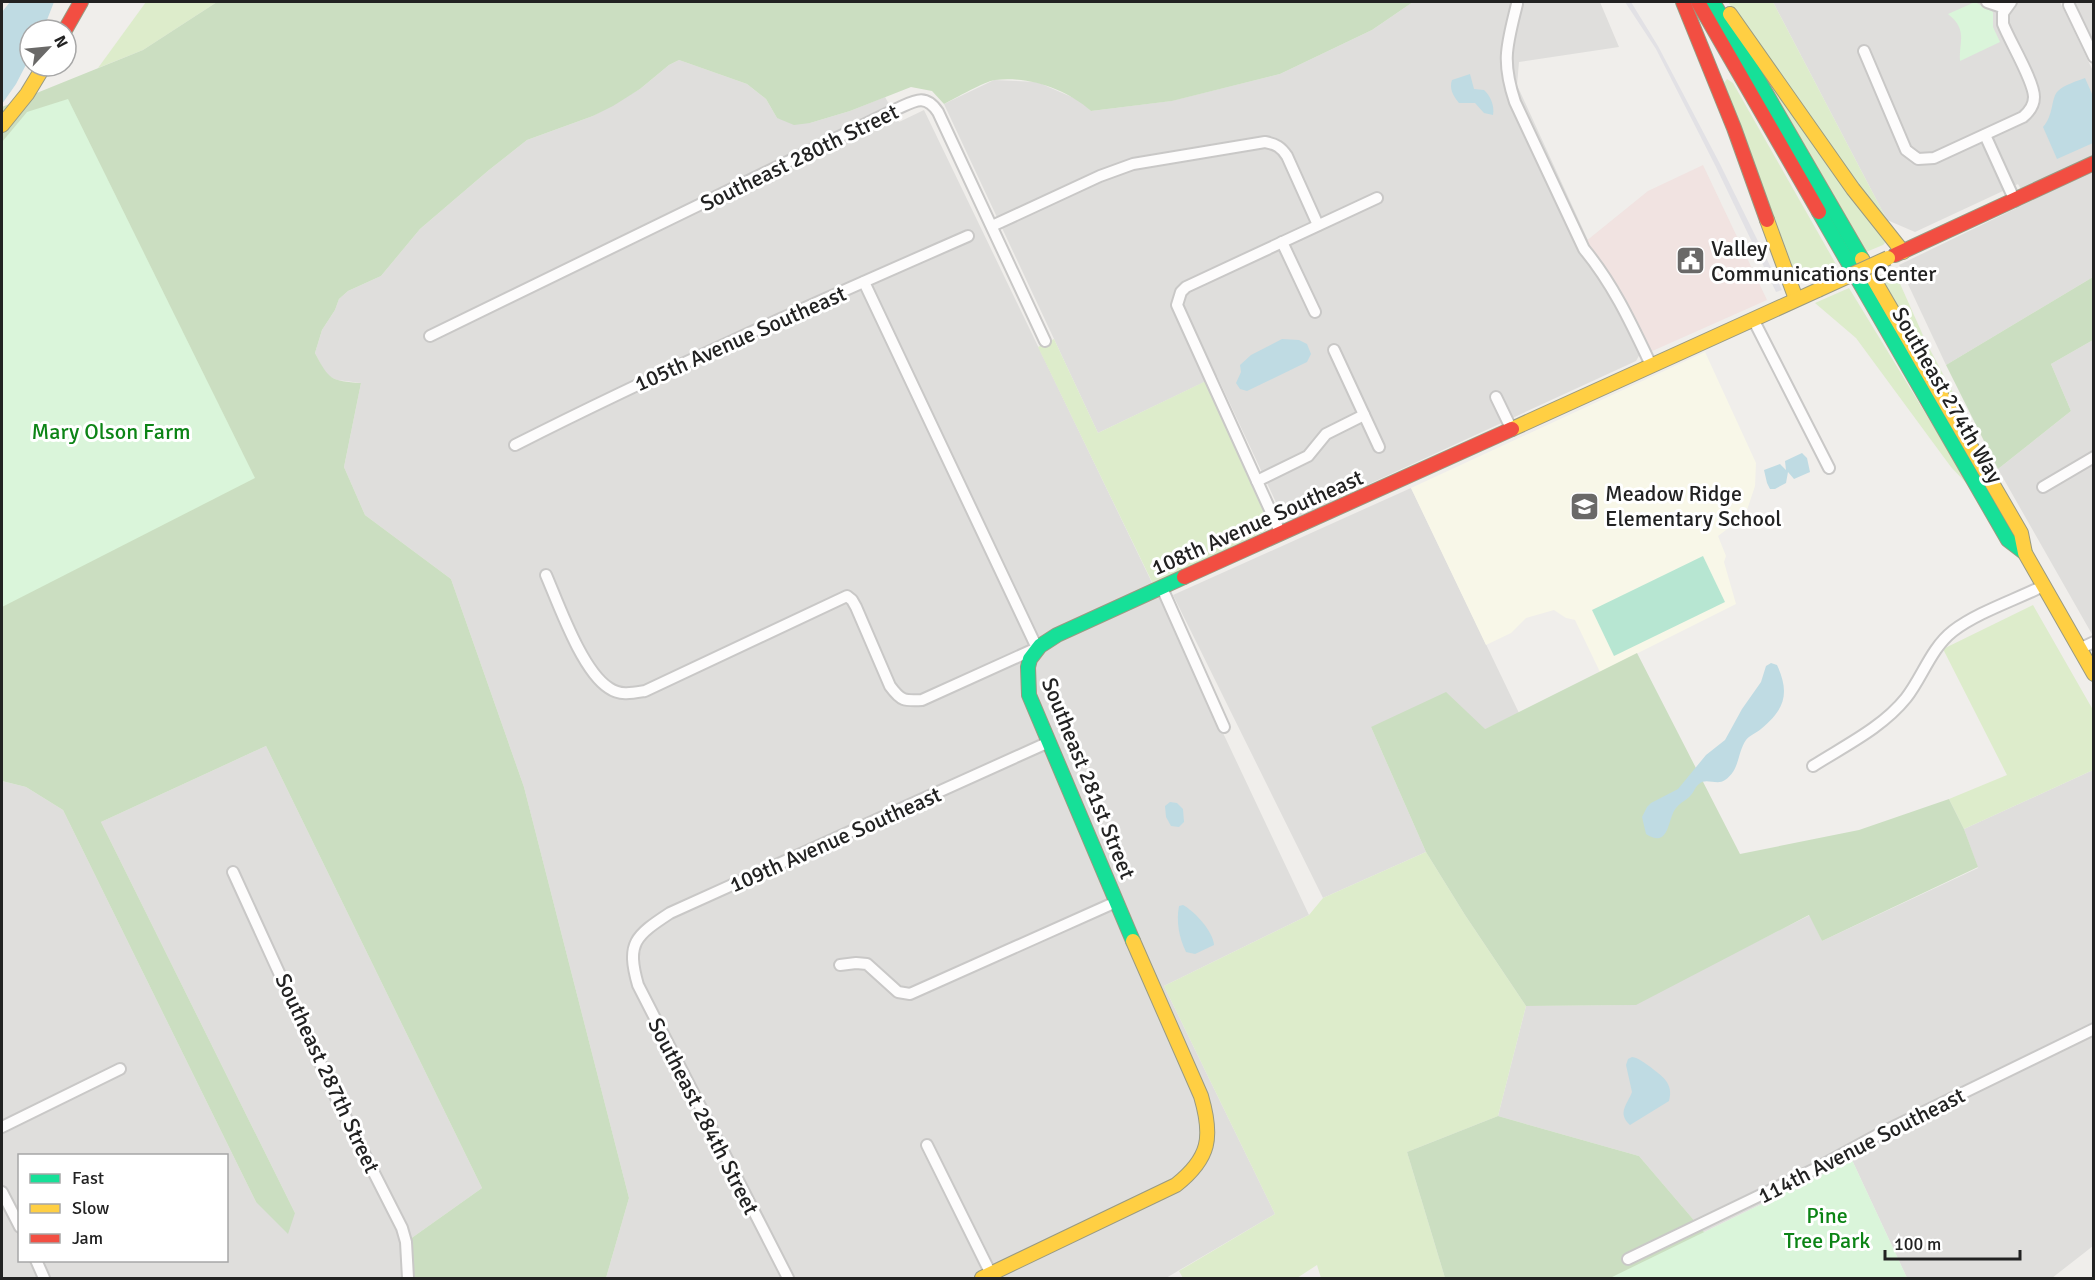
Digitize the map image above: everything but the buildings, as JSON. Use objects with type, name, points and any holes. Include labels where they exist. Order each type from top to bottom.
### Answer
[{"type":"street","points":[[72,18],[81,2]]},
{"type":"street","points":[[1683,2],[1734,128],[1796,299]]},
{"type":"street","name":"Southeast 274th Way","points":[[1698,2],[2008,540],[2025,553]]},
{"type":"street","name":"Southeast 274th Way","points":[[1713,2],[2021,533],[2025,553],[2094,674]]},
{"type":"street","points":[[1721,2],[1853,189],[1903,252]]},
{"type":"street","points":[[1864,51],[1906,150],[1918,159],[1934,158],[2023,117],[2032,105],[2034,99],[2032,87],[2002,24],[2002,16],[2008,5],[1987,2]]},
{"type":"street","points":[[2067,3],[2094,57]]},
{"type":"street","points":[[1517,4],[1505,65],[1515,102],[1584,249],[1619,297],[1651,365]]},
{"type":"street","points":[[2,125],[37,78]]},
{"type":"street","name":"Southeast 280th Street","points":[[430,336],[918,100],[932,102],[938,112],[1046,341]]},
{"type":"street","points":[[1985,135],[2015,201]]},
{"type":"street","points":[[992,226],[1100,176],[1133,164],[1265,142],[1275,143],[1282,148],[1318,225]]},
{"type":"street","name":"108th Avenue Southeast","points":[[546,575],[587,666],[610,689],[627,694],[645,691],[847,596],[856,607],[896,695],[905,701],[922,700],[1037,648],[1057,635],[1903,252],[2094,163]]},
{"type":"street","points":[[1281,534],[1177,305],[1181,292],[1186,287],[1377,198]]},
{"type":"street","name":"105th Avenue Southeast","points":[[515,445],[599,402],[968,237]]},
{"type":"street","points":[[1282,242],[1315,312]]},
{"type":"street","name":"Southeast 281st Street","points":[[864,282],[1037,648],[1029,660],[1026,681],[1029,694],[1116,902],[1201,1096],[1210,1128],[1208,1143],[1198,1165],[1186,1178],[1166,1191],[987,1276]]},
{"type":"street","points":[[1752,319],[1829,468]]},
{"type":"street","points":[[1334,350],[1379,447]]},
{"type":"street","points":[[1496,397],[1511,428]]},
{"type":"street","points":[[1257,481],[1308,456],[1326,434],[1364,415]]},
{"type":"street","points":[[2043,487],[2094,457]]},
{"type":"street","points":[[1813,766],[1894,712],[1918,681],[1943,640],[1953,631],[2043,586]]},
{"type":"street","points":[[1162,588],[1224,728]]},
{"type":"street","points":[[2079,649],[2094,642]]},
{"type":"street","name":"109th Avenue Southeast","points":[[632,950],[649,927],[670,913],[1048,742]]},
{"type":"street","name":"Southeast 287th Street","points":[[233,872],[339,1104],[402,1228],[406,1242],[408,1278]]},
{"type":"street","points":[[840,965],[867,964],[898,992],[910,994],[1116,902]]},
{"type":"street","name":"Southeast 284th Street","points":[[632,950],[638,985],[788,1278]]},
{"type":"street","name":"114th Avenue Southeast","points":[[1628,1259],[1817,1168],[1885,1131],[2094,1029]]},
{"type":"street","points":[[2,1127],[120,1069]]},
{"type":"street","points":[[927,1145],[987,1276]]},
{"type":"street","points":[[2,1191],[18,1223]]},
{"type":"street","points":[[37,1262],[45,1278]]},
{"type":"shaded area","points":[[1413,2],[1600,2],[1619,47],[1519,62],[1517,85],[1640,354],[1636,361],[1293,519],[1284,517],[1280,511],[1217,376],[1098,433],[944,104],[994,80],[1037,82],[1081,101],[1091,111],[1171,101],[1280,74],[1372,30]]},
{"type":"shaded area","points":[[1625,2],[1631,2],[1658,46],[1720,164],[1782,290],[1776,292],[1656,49]]},
{"type":"shaded area","points":[[1773,2],[2060,2],[2093,71],[2093,157],[2022,191],[2018,184],[1915,232],[1887,220]]},
{"type":"shaded area","points":[[2067,2],[2093,2],[2093,46]]},
{"type":"shaded area","points":[[679,60],[747,84],[766,99],[777,118],[810,123],[885,97],[899,122],[924,110],[1309,915],[1164,986],[1275,1214],[1166,1278],[606,1278],[629,1198],[524,787],[451,579],[365,515],[344,467],[361,383],[337,380],[326,375],[315,353],[322,330],[339,299],[348,291],[381,276],[420,229],[489,170],[527,140],[593,116],[640,89],[669,65]]},
{"type":"shaded area","points":[[1703,165],[1767,300],[1650,352],[1620,289],[1585,242],[1648,191]]},
{"type":"shaded area","points":[[2093,171],[2093,277],[1946,365],[1899,265]]},
{"type":"shaded area","points":[[2093,340],[2093,636],[1998,469],[2071,411],[2051,364]]},
{"type":"shaded area","name":"Meadow Ridge Elementary School","points":[[1705,352],[1756,463],[1755,486],[1746,513],[1718,536],[1726,556],[1724,562],[1736,604],[1600,672],[1575,620],[1566,618],[1554,610],[1526,618],[1511,633],[1486,645],[1411,488]]},
{"type":"shaded area","points":[[1411,488],[1519,713],[1485,729],[1371,727],[1426,852],[1323,898],[1173,595]]},
{"type":"shaded area","points":[[266,746],[482,1188],[406,1242],[408,1278],[2,1278],[2,781],[26,787],[63,810],[256,1202],[295,1213],[101,822]]},
{"type":"shaded area","points":[[2093,770],[2093,1246],[2052,1278],[1907,1278],[1852,1160],[1704,1232],[1639,1156],[1498,1116],[1526,1006],[1630,1005],[1810,915],[1822,941],[1978,868],[1964,829]]},
{"type":"green space","points":[[146,2],[217,2],[143,50],[98,68]]},
{"type":"green space","points":[[217,2],[1413,2],[1372,30],[1280,74],[1172,101],[1091,111],[1059,90],[1034,82],[1008,79],[984,84],[944,104],[932,91],[911,87],[850,111],[810,123],[794,125],[777,118],[766,99],[747,84],[679,60],[613,106],[593,116],[527,140],[420,229],[381,276],[348,291],[339,299],[322,330],[315,353],[324,369],[332,377],[337,380],[361,383],[344,467],[365,515],[451,579],[524,787],[629,1198],[606,1278],[409,1278],[406,1242],[482,1188],[266,746],[101,822],[295,1213],[288,1234],[256,1202],[63,810],[26,787],[2,781],[2,107],[143,50]]},
{"type":"green space","points":[[1728,2],[1773,2],[1887,220],[1876,212]]},
{"type":"green space","points":[[1975,2],[1993,12],[1993,27],[2000,42],[1960,61],[1960,31],[1958,25],[1948,14]]},
{"type":"green space","points":[[1760,67],[1881,233],[1885,243],[1883,245],[1866,252]]},
{"type":"green space","points":[[1727,79],[1733,83],[1837,266],[1799,284],[1724,83]]},
{"type":"green space","name":"Mary Olson Farm","points":[[68,99],[255,478],[2,607],[2,142],[27,112]]},
{"type":"green space","points":[[1893,268],[1926,342],[1960,406],[1979,451],[1882,278]]},
{"type":"green space","points":[[2093,277],[2093,340],[2051,364],[2071,411],[1998,469],[1946,365]]},
{"type":"green space","points":[[1849,288],[1971,488],[1951,467],[1856,338],[1815,303]]},
{"type":"green space","points":[[1054,339],[1098,433],[1206,381],[1270,517],[1270,524],[1265,531],[1153,584],[1038,347]]},
{"type":"green space","points":[[1703,556],[1725,602],[1614,656],[1592,610]]},
{"type":"green space","points":[[2033,605],[2093,710],[2093,770],[1964,829],[1949,799],[2007,775],[1943,649]]},
{"type":"green space","points":[[1637,653],[1740,854],[1859,830],[1949,799],[1964,829],[1978,867],[1822,941],[1809,915],[1636,1005],[1526,1006],[1426,852],[1371,727],[1446,692],[1485,729]]},
{"type":"green space","points":[[1426,852],[1526,1006],[1498,1116],[1407,1152],[1445,1278],[1321,1278],[1317,1265],[1297,1278],[1183,1278],[1179,1271],[1275,1214],[1164,986],[1309,915],[1323,898]]},
{"type":"green space","points":[[1498,1116],[1639,1156],[1704,1232],[1724,1278],[1445,1278],[1407,1152]]},
{"type":"green space","name":"Pine Tree Park","points":[[1852,1160],[1907,1278],[1610,1278]]},
{"type":"water","points":[[10,2],[54,2],[48,18],[18,18],[19,78],[2,104],[2,12]]},
{"type":"water","points":[[1470,74],[1474,89],[1484,90],[1490,98],[1493,115],[1484,113],[1475,103],[1459,103],[1453,95],[1452,80]]},
{"type":"water","points":[[2085,78],[2093,96],[2093,143],[2057,159],[2043,127],[2058,91]]},
{"type":"water","points":[[1282,339],[1299,340],[1307,344],[1311,354],[1307,362],[1247,391],[1240,389],[1236,383],[1241,372],[1240,365],[1251,355]]},
{"type":"water","points":[[1802,453],[1807,458],[1810,472],[1794,479],[1788,472],[1786,483],[1770,489],[1764,470],[1780,464],[1786,470],[1785,461]]},
{"type":"water","points":[[1771,663],[1777,665],[1781,675],[1783,700],[1769,722],[1746,740],[1730,776],[1722,782],[1705,781],[1698,785],[1674,811],[1667,830],[1660,838],[1646,834],[1642,817],[1647,807],[1678,789],[1706,755],[1725,740],[1742,709],[1761,682],[1766,666]]},
{"type":"water","points":[[1170,802],[1177,803],[1183,809],[1184,822],[1179,827],[1171,826],[1166,817],[1165,806]]},
{"type":"water","points":[[1183,905],[1202,922],[1214,945],[1195,954],[1186,952],[1178,923],[1179,906]]},
{"type":"water","points":[[1632,1057],[1641,1060],[1666,1080],[1670,1095],[1669,1101],[1630,1125],[1624,1113],[1632,1092],[1626,1065],[1628,1059]]},
{"type":"traffic: fast","points":[[1713,2],[1862,259]]},
{"type":"traffic: fast","points":[[1819,212],[2008,540],[2025,553]]},
{"type":"traffic: fast","points":[[1133,941],[1029,695],[1028,667],[1030,659],[1040,646],[1057,635],[1184,577]]},
{"type":"traffic: slow","points":[[1730,14],[1853,189],[1903,252]]},
{"type":"traffic: slow","points":[[2,125],[37,78]]},
{"type":"traffic: slow","points":[[1767,220],[1796,299]]},
{"type":"traffic: slow","points":[[1818,290],[1888,258]]},
{"type":"traffic: slow","points":[[1862,259],[2021,533],[2025,553],[2094,674]]},
{"type":"traffic: slow","points":[[1512,429],[1818,290]]},
{"type":"traffic: slow","points":[[982,1278],[1176,1185],[1202,1156],[1206,1146],[1207,1123],[1201,1096],[1133,941]]},
{"type":"traffic: jam","points":[[72,18],[81,2]]},
{"type":"traffic: jam","points":[[1683,2],[1734,128],[1767,220]]},
{"type":"traffic: jam","points":[[1698,2],[1819,212]]},
{"type":"traffic: jam","points":[[1895,255],[2094,163]]},
{"type":"traffic: jam","points":[[1184,577],[1512,429]]},
{"type":"place","name":"Valley Communications Center","points":[[1690,261]]},
{"type":"place","name":"Meadow Ridge Elementary School","points":[[1584,506]]}]
